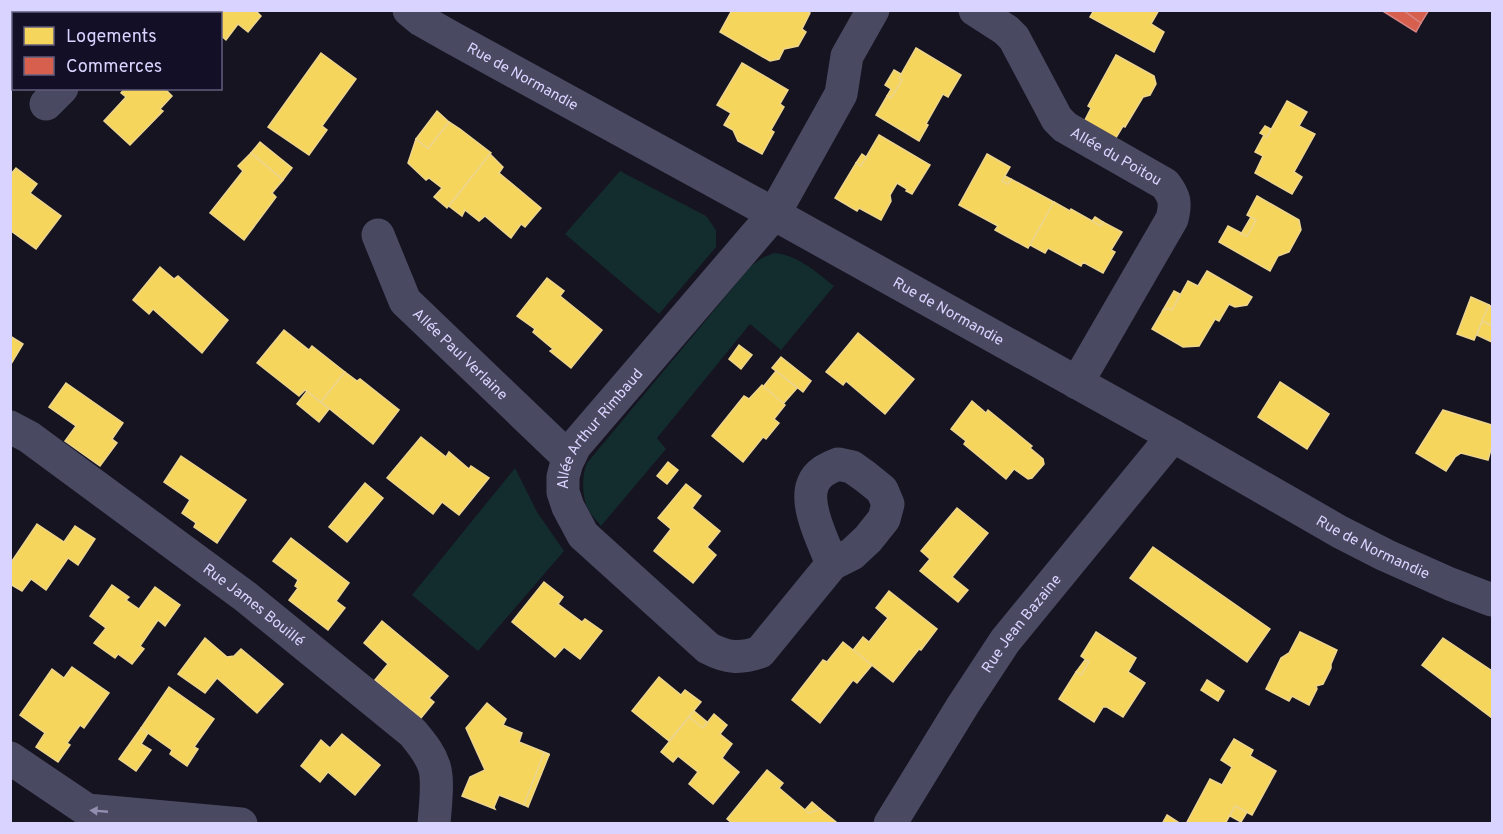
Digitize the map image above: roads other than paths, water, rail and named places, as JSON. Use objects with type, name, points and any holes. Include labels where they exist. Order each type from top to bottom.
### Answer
[{"type":"street","name":"Rue de Normandie","points":[[409,10],[421,20],[451,37],[1173,436],[1340,532],[1450,585],[1492,600]]},
{"type":"street","points":[[774,214],[841,94],[847,56],[873,10]]},
{"type":"street","name":"Allée du Poitou","points":[[975,10],[1006,30],[1014,38],[1057,119],[1065,127],[1165,184],[1174,200],[1172,219],[1077,383]]},
{"type":"street","name":"Allée Arthur Rimbaud","points":[[774,214],[575,446],[563,477],[563,492],[583,535],[708,648],[720,654],[747,657],[760,652],[832,564]]},
{"type":"street","name":"Allée Paul Verlaine","points":[[378,235],[405,301],[569,458]]},
{"type":"street","name":"Rue James Bouillé","points":[[10,427],[29,437],[246,597],[413,733],[428,751],[435,768],[434,824]]},
{"type":"street","name":"Rue Jean Bazaine","points":[[890,824],[1005,641],[1173,436]]},
{"type":"street","points":[[12,762],[87,810],[241,824]]}]
